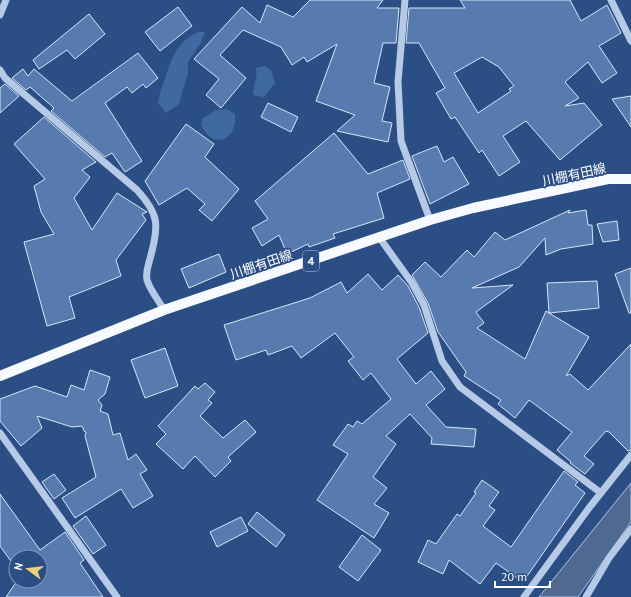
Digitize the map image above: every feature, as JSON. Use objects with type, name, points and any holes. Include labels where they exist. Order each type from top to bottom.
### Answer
[{"type":"main road","name":"川棚有田線","points":[[0,376],[164,310],[430,220],[473,208],[608,179],[631,179]]},
{"type":"street","points":[[0,15],[6,0]]},
{"type":"street","points":[[405,0],[398,82],[401,141],[430,220]]},
{"type":"street","points":[[611,0],[631,41]]},
{"type":"street","points":[[0,70],[5,78],[147,201],[155,214],[156,227],[154,243],[147,271],[148,281],[164,310]]},
{"type":"street","points":[[379,238],[412,283],[424,305],[442,361],[460,386],[601,493]]},
{"type":"street","points":[[0,433],[117,597]]},
{"type":"street","points":[[524,597],[631,455]]},
{"type":"street","points":[[586,597],[609,558],[631,529]]},
{"type":"shaded area","points":[[198,32],[205,32],[200,44],[188,62],[188,73],[179,104],[166,113],[158,103],[170,65],[180,46]]},
{"type":"shaded area","points":[[264,66],[271,70],[275,83],[264,97],[253,95],[256,68]]},
{"type":"shaded area","points":[[227,109],[235,114],[233,130],[229,136],[224,139],[218,140],[212,138],[206,133],[201,125],[202,119],[216,110]]},
{"type":"shaded area","points":[[631,483],[631,522],[578,597],[539,597]]},
{"type":"building","points":[[310,0],[383,0],[377,8],[399,8],[396,43],[383,43],[374,83],[390,87],[382,121],[392,123],[388,142],[337,131],[355,115],[316,101],[337,44],[307,62],[304,57],[292,65],[281,47],[243,30],[220,55],[246,78],[221,108],[206,95],[219,79],[194,59],[242,7],[260,23],[267,5],[293,17]]},
{"type":"building","points":[[460,0],[570,0],[581,21],[607,5],[621,33],[599,46],[617,73],[602,83],[588,62],[565,82],[579,98],[565,106],[584,103],[602,125],[560,160],[526,121],[503,136],[520,162],[499,176],[482,150],[479,153],[455,117],[451,119],[436,93],[445,88],[419,43],[406,43],[409,8],[465,8]],"holes":[[[482,57],[499,67],[514,86],[509,89],[511,91],[478,113],[454,73]]]},
{"type":"building","points":[[178,7],[192,26],[160,51],[145,32]]},
{"type":"building","points":[[89,14],[105,34],[75,59],[67,50],[39,69],[33,60]]},
{"type":"building","points":[[138,53],[158,78],[146,88],[143,84],[132,93],[127,87],[105,103],[142,161],[125,172],[112,153],[105,157],[51,111],[54,108],[30,87],[26,90],[12,78],[23,69],[28,76],[34,69],[72,101]]},
{"type":"building","points":[[5,84],[19,96],[0,113],[0,88]]},
{"type":"building","points":[[631,96],[631,127],[612,99]]},
{"type":"building","points":[[268,103],[298,117],[291,132],[261,117]]},
{"type":"building","points":[[44,117],[96,162],[82,170],[90,177],[74,198],[92,230],[117,193],[147,212],[142,214],[146,220],[116,260],[121,276],[69,297],[75,318],[47,326],[24,242],[54,234],[41,212],[34,186],[45,179],[14,144]]},
{"type":"building","points":[[186,124],[214,144],[205,157],[239,189],[212,221],[199,210],[205,204],[187,188],[159,205],[145,181]]},
{"type":"building","points":[[334,133],[368,174],[403,160],[410,179],[377,193],[384,218],[333,234],[335,238],[309,247],[308,244],[287,254],[279,235],[262,246],[252,228],[268,219],[255,201]]},
{"type":"building","points":[[437,146],[444,162],[453,157],[469,184],[430,204],[412,156]]},
{"type":"building","points":[[570,210],[568,213],[586,210],[588,225],[592,225],[593,244],[561,249],[546,255],[545,238],[519,267],[472,288],[513,285],[476,312],[484,323],[477,328],[525,359],[546,311],[589,337],[566,376],[570,374],[588,390],[631,344],[631,450],[628,451],[609,432],[606,431],[584,456],[594,464],[585,474],[570,463],[571,462],[557,450],[572,432],[529,400],[515,418],[498,404],[501,400],[464,376],[466,372],[438,332],[428,303],[412,275],[425,262],[441,277],[467,250],[474,257],[495,232],[505,240]]},
{"type":"building","points":[[617,221],[619,240],[603,242],[597,224]]},
{"type":"building","points":[[219,254],[226,272],[189,288],[181,269]]},
{"type":"building","points":[[631,268],[631,313],[629,313],[615,274]]},
{"type":"building","points":[[368,274],[382,290],[398,275],[408,286],[419,307],[428,333],[397,359],[416,384],[431,371],[445,389],[426,405],[446,427],[476,429],[474,447],[431,444],[432,438],[410,414],[386,436],[396,444],[373,477],[387,488],[374,504],[389,513],[374,538],[317,500],[348,454],[333,445],[348,424],[353,427],[357,421],[362,424],[391,399],[371,373],[363,380],[348,361],[354,357],[335,333],[301,358],[292,346],[268,355],[266,350],[236,360],[224,325],[310,298],[341,282],[347,293]]},
{"type":"building","points":[[597,281],[599,308],[549,313],[547,283]]},
{"type":"building","points":[[165,348],[178,386],[145,398],[131,360]]},
{"type":"building","points":[[90,370],[110,377],[105,394],[98,400],[102,405],[100,411],[108,414],[113,435],[120,433],[128,460],[136,454],[147,470],[140,474],[153,496],[133,508],[121,489],[75,518],[62,498],[96,477],[85,436],[86,432],[82,426],[72,427],[37,416],[42,428],[21,446],[0,421],[0,399],[35,386],[67,397],[71,385],[84,390]]},
{"type":"building","points":[[205,383],[215,392],[208,400],[212,403],[200,416],[223,438],[245,420],[256,432],[228,457],[231,461],[215,477],[195,456],[183,469],[156,444],[166,434],[158,426],[195,386],[198,389]]},
{"type":"building","points":[[564,471],[578,482],[575,485],[585,493],[523,582],[496,563],[480,584],[449,560],[443,574],[418,562],[428,540],[436,544],[457,514],[460,516],[476,493],[474,492],[482,480],[499,492],[489,506],[495,510],[483,526],[511,547]]},
{"type":"building","points":[[54,474],[66,490],[54,499],[42,482]]},
{"type":"building","points":[[0,494],[39,549],[8,549],[8,557],[0,546]]},
{"type":"building","points":[[257,512],[285,535],[276,547],[248,524]]},
{"type":"building","points":[[86,516],[106,545],[93,554],[73,526]]},
{"type":"building","points":[[241,517],[248,531],[217,547],[210,532]]},
{"type":"building","points":[[65,532],[84,560],[80,563],[103,597],[6,597],[12,589],[48,589],[48,549],[41,549]]},
{"type":"building","points":[[362,535],[381,550],[358,581],[339,567]]}]
